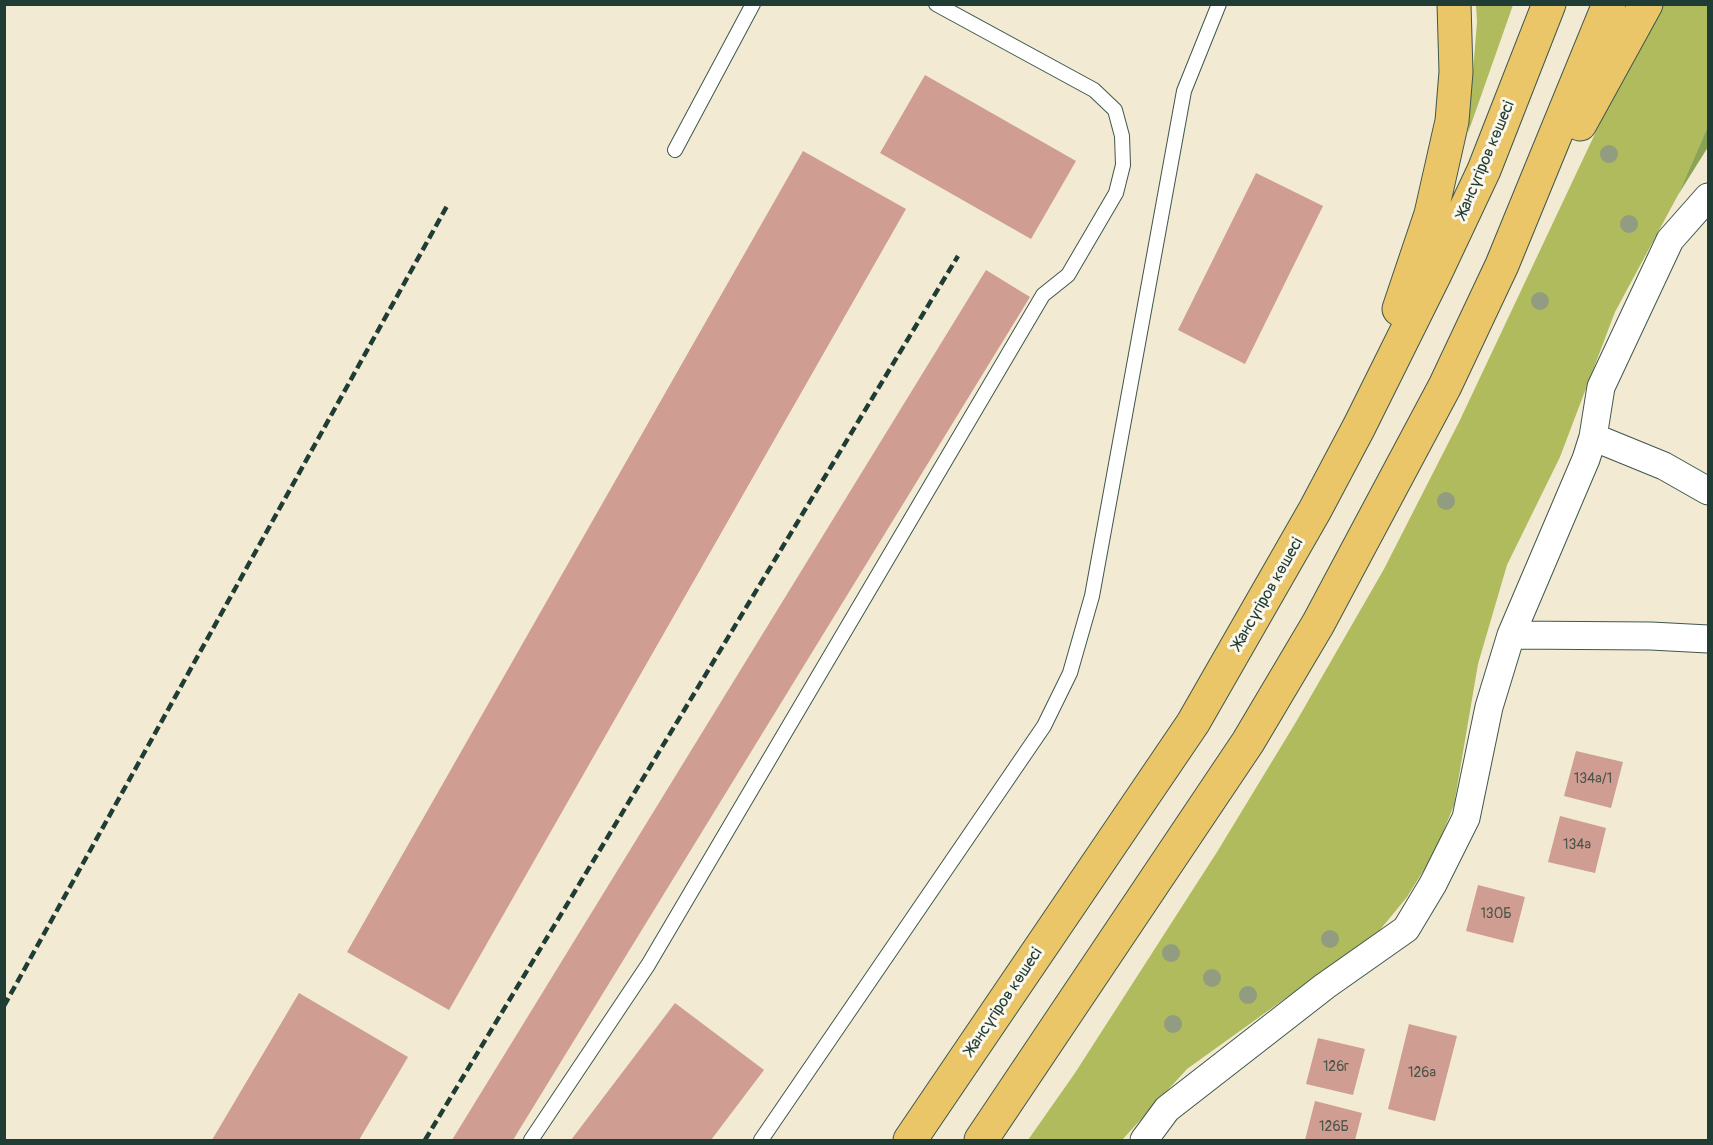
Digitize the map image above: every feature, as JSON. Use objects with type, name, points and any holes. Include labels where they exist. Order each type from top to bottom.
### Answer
[{"type":"main road","points":[[1359,427],[1431,214],[1443,165],[1452,121],[1456,72],[1454,4]]},
{"type":"main road","name":"Жансүгіров көшесі","points":[[910,1140],[1193,723],[1257,615],[1359,427],[1435,274],[1484,170],[1549,4]]},
{"type":"main road","points":[[981,1140],[1248,742],[1318,624],[1445,386],[1502,265],[1609,4]]},
{"type":"main road","points":[[1502,265],[1646,4]]},
{"type":"street","points":[[1144,1140],[1167,1109],[1306,1000],[1406,929],[1433,884],[1466,818],[1489,707],[1511,635],[1586,459],[1593,436],[1601,387],[1670,240],[1708,197]]},
{"type":"street","points":[[1593,436],[1664,466],[1708,491]]},
{"type":"street","points":[[1511,635],[1651,636],[1708,639]]},
{"type":"lane","points":[[675,150],[753,4]]},
{"type":"lane","points":[[531,1140],[648,965],[1043,295],[1068,275],[1116,193],[1123,165],[1122,136],[1115,110],[1094,90],[936,4]]},
{"type":"lane","points":[[761,1140],[1044,726],[1070,673],[1092,596],[1184,91],[1219,4]]},
{"type":"green space","points":[[1476,5],[1513,5],[1468,133],[1477,22]]},
{"type":"green space","points":[[1663,5],[1708,5],[1708,126],[1678,195],[1615,312],[1560,457],[1507,565],[1478,664],[1454,805],[1435,852],[1407,897],[1379,931],[1187,1069],[1122,1140],[1028,1140],[1075,1073],[1217,852],[1296,722],[1384,569],[1460,420],[1609,104]]},
{"type":"green space","points":[[1708,126],[1708,147],[1678,195]]},
{"type":"building","points":[[925,75],[1076,161],[1031,239],[880,153]]},
{"type":"building","points":[[803,151],[906,209],[449,1010],[347,952]]},
{"type":"building","points":[[1256,173],[1323,206],[1245,364],[1178,330]]},
{"type":"building","points":[[986,270],[1030,297],[513,1140],[452,1140]]},
{"type":"building","points":[[1576,751],[1623,762],[1611,808],[1564,796]]},
{"type":"building","points":[[1560,816],[1606,828],[1595,873],[1548,862]]},
{"type":"building","points":[[1478,885],[1525,897],[1513,943],[1466,931]]},
{"type":"building","points":[[299,993],[408,1057],[359,1140],[212,1140]]},
{"type":"building","points":[[675,1003],[764,1070],[711,1140],[571,1140]]},
{"type":"building","points":[[1409,1024],[1457,1036],[1435,1121],[1388,1109]]},
{"type":"building","points":[[1318,1038],[1365,1049],[1353,1095],[1306,1084]]},
{"type":"building","points":[[1315,1101],[1362,1113],[1355,1140],[1305,1140]]},
{"type":"railway","points":[[4,1006],[447,206]]},
{"type":"railway","points":[[425,1140],[958,256]]}]
